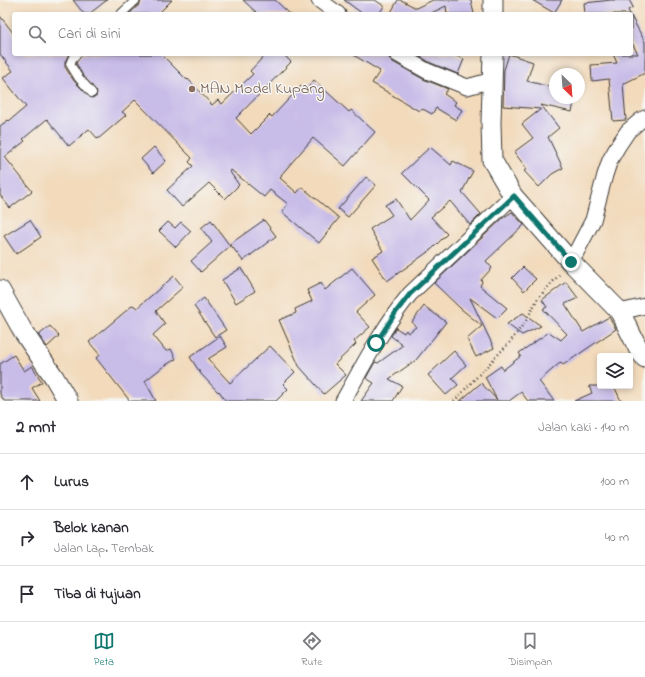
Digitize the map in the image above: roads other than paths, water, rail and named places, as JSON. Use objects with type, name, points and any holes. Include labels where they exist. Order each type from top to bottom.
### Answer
[{"type":"street","points":[[319,0],[335,12]]},
{"type":"street","points":[[493,0],[493,12]]},
{"type":"street","points":[[401,56],[427,71],[467,87],[493,80]]},
{"type":"street","points":[[493,56],[491,123],[492,160],[514,196],[571,262],[620,312],[639,350],[645,358]]},
{"type":"street","points":[[571,262],[593,220],[604,175],[610,160],[628,131],[645,118]]},
{"type":"street","points":[[347,399],[376,343],[396,312],[410,294],[514,196]]},
{"type":"street","points":[[0,290],[24,333],[54,377],[68,401]]},
{"type":"street","points":[[620,312],[645,306]]},
{"type":"lane","points":[[123,12],[136,0]]},
{"type":"lane","points":[[75,56],[70,64],[78,77],[92,93]]},
{"type":"place","name":"MAN Model Kupang","points":[[192,89]]}]
